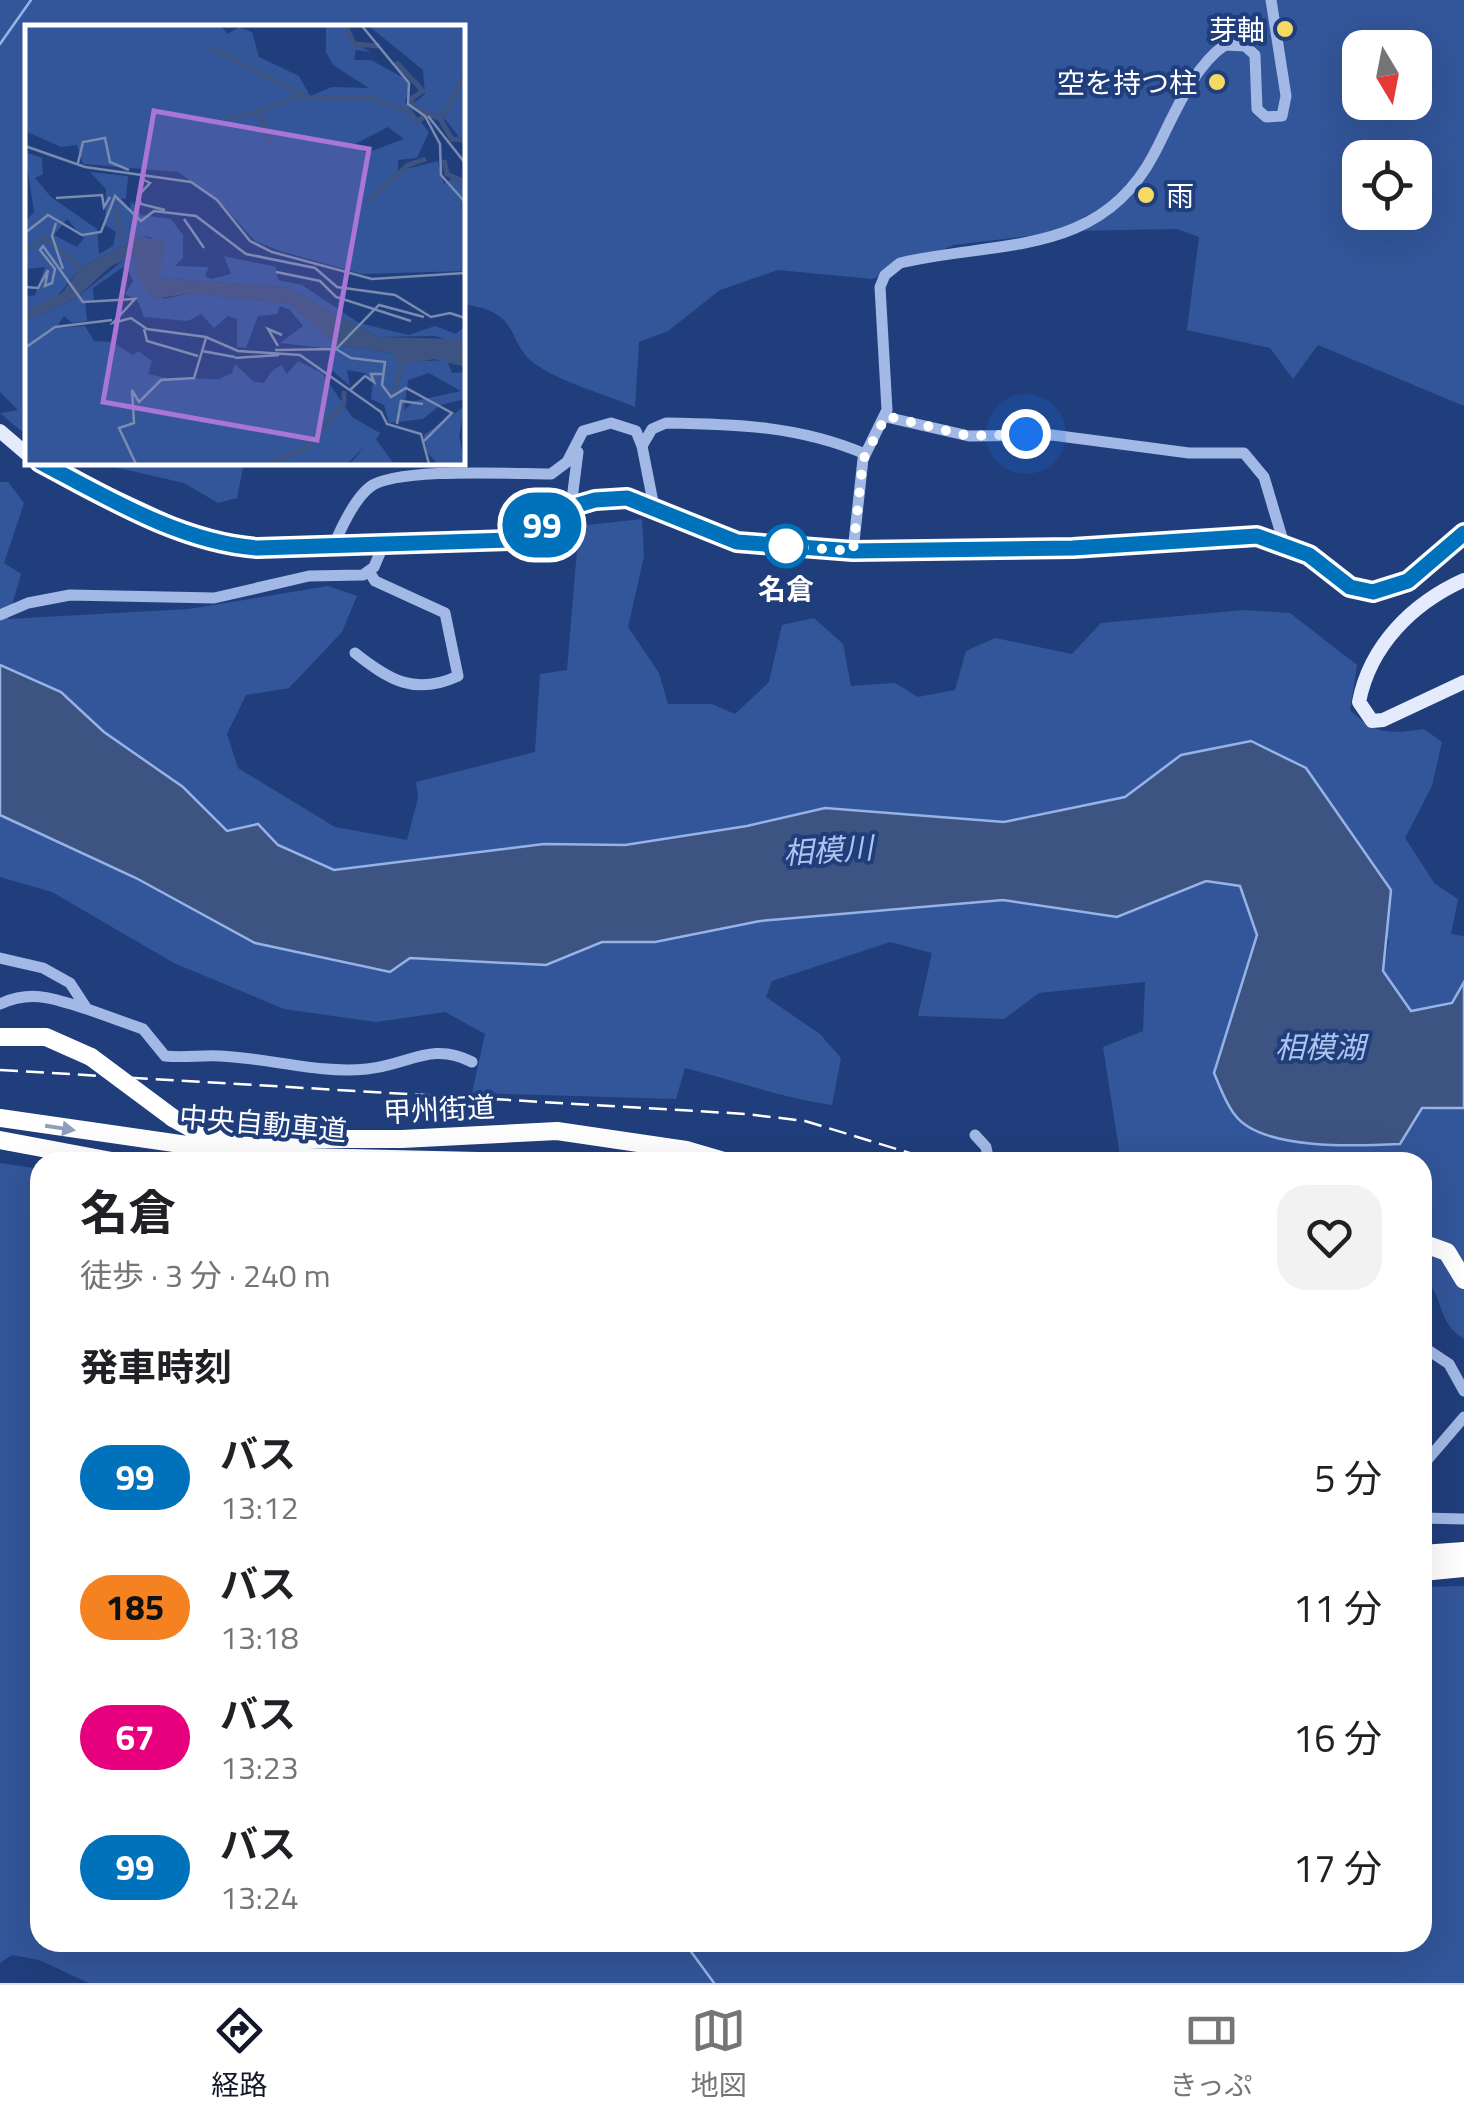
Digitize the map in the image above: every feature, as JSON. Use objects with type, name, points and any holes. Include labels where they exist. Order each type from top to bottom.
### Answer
[{"type":"highway","name":"甲州街道","points":[[0,1038],[46,1037],[91,1058],[202,1134],[236,1139],[402,1139],[557,1131],[693,1152]]},
{"type":"highway","name":"中央自動車道","points":[[0,1118],[234,1152]]},
{"type":"highway","points":[[0,1140],[64,1152]]},
{"type":"highway","points":[[1432,1247],[1447,1252],[1464,1280]]},
{"type":"highway","points":[[1432,1554],[1464,1552]]},
{"type":"highway","points":[[1432,1571],[1464,1568]]},
{"type":"main road","points":[[0,431],[25,452]]},
{"type":"main road","points":[[46,465],[210,541],[258,548],[512,540],[571,507],[595,500],[627,498],[737,542],[853,551],[1073,548],[1242,535],[1284,544],[1309,555],[1350,587],[1373,592],[1408,581],[1464,533]]},
{"type":"main road","points":[[1464,580],[1430,597],[1401,623],[1373,664],[1360,702],[1372,721],[1383,720],[1464,682]]},
{"type":"street","points":[[853,551],[865,454],[886,416],[880,294],[885,274],[900,263],[1062,233],[1104,216],[1137,183],[1192,85],[1225,45],[1246,46],[1255,55],[1257,108],[1266,117],[1282,116],[1287,106],[1271,0]]},
{"type":"street","points":[[886,416],[969,436],[1052,434],[1189,453],[1244,453],[1264,477],[1284,544]]},
{"type":"street","points":[[642,446],[652,430],[666,422],[780,427],[812,433],[865,454]]},
{"type":"street","points":[[571,507],[580,446],[611,423]]},
{"type":"street","points":[[333,547],[366,489],[380,481],[430,475],[551,474],[567,462],[583,432],[611,423],[636,431],[654,507]]},
{"type":"street","points":[[370,573],[383,546]]},
{"type":"street","points":[[0,615],[28,603],[70,595],[214,598],[309,576],[370,573]]},
{"type":"street","points":[[355,654],[391,682],[442,684],[458,676],[445,614],[375,580],[370,573]]},
{"type":"street","points":[[0,958],[43,968],[70,983],[87,1008]]},
{"type":"street","points":[[0,1004],[19,995],[36,994],[87,1008],[143,1029],[166,1056],[218,1056],[274,1066],[366,1069],[450,1051],[472,1062]]},
{"type":"street","points":[[974,1135],[987,1152]]},
{"type":"street","points":[[1432,1353],[1449,1364],[1464,1390]]},
{"type":"street","points":[[1432,1454],[1464,1417]]},
{"type":"street","points":[[1432,1518],[1464,1519]]},
{"type":"shaded area","points":[[0,0],[1464,0],[1464,406],[1318,345],[1293,379],[1270,348],[1187,330],[1199,237],[1177,229],[1069,231],[954,245],[872,279],[778,270],[720,290],[668,331],[639,342],[635,407],[538,366],[496,314],[465,304],[465,25],[25,25],[25,434],[0,413],[18,410],[0,392]]},
{"type":"shaded area","points":[[106,465],[243,465],[237,498],[218,503],[184,483]]},
{"type":"shaded area","points":[[0,482],[8,482],[24,503],[4,563],[21,574],[8,619],[189,609],[328,586],[357,596],[342,632],[289,688],[246,695],[227,734],[238,768],[335,827],[407,840],[418,798],[416,782],[535,752],[540,674],[567,670],[579,526],[642,519],[644,556],[628,627],[659,673],[668,704],[712,704],[735,714],[769,682],[782,625],[814,618],[843,644],[851,686],[895,683],[918,697],[955,690],[966,651],[995,638],[1072,654],[1101,623],[1245,610],[1290,613],[1357,665],[1350,710],[1359,718],[1384,731],[1424,729],[1442,742],[1432,786],[1405,838],[1435,884],[1458,899],[1451,934],[1464,936],[1464,982],[1453,1003],[1412,1011],[1383,971],[1389,940],[1181,755],[1125,797],[1004,822],[825,808],[747,826],[625,845],[544,844],[333,870],[278,845],[258,825],[227,831],[183,787],[104,732],[61,692],[0,665]]},
{"type":"shaded area","points":[[0,815],[136,878],[255,943],[390,972],[410,958],[546,965],[602,942],[655,942],[760,921],[1003,900],[1117,917],[1206,881],[1240,886],[1257,935],[1214,1074],[1236,1118],[1464,1108],[1464,1339],[1448,1324],[1432,1288],[1432,1152],[1119,1152],[1103,1047],[1143,1031],[1145,982],[1039,993],[1004,1019],[918,1016],[932,953],[890,942],[772,981],[766,997],[820,1034],[841,1058],[832,1105],[685,1068],[676,1099],[472,1093],[485,1034],[445,1012],[376,1022],[284,1009],[174,963],[52,892],[0,877]]},
{"type":"shaded area","points":[[0,1163],[30,1168],[30,1952],[1432,1952],[1432,1587],[1464,1586],[1464,1983],[89,1983],[39,1960],[12,1955],[0,1963]]},
{"type":"water","name":"相模湖","points":[[0,665],[61,692],[104,732],[183,787],[227,831],[258,824],[278,845],[334,870],[544,844],[625,845],[747,826],[825,808],[1004,822],[1125,797],[1181,755],[1251,741],[1306,768],[1391,890],[1383,971],[1411,1011],[1452,1003],[1464,982],[1464,1108],[1422,1108],[1400,1144],[1313,1144],[1289,1141],[1248,1127],[1232,1111],[1214,1073],[1257,935],[1240,886],[1206,881],[1117,917],[1003,900],[760,921],[655,942],[602,942],[546,965],[410,958],[390,972],[255,943],[136,878],[0,815]]},
{"type":"waterway","points":[[0,44],[31,0]]},
{"type":"waterway","points":[[691,1952],[714,1983]]},
{"type":"railway","points":[[0,1070],[746,1114],[805,1121],[906,1152]]},
{"type":"bus line","name":"99","points":[[46,465],[210,541],[258,548],[512,540],[571,507],[595,500],[627,498],[737,542],[853,551],[1073,548],[1257,536],[1309,555],[1341,582],[1373,592],[1408,581],[1464,533]]},
{"type":"place","name":"芽軸","points":[[1285,29]]},
{"type":"place","name":"空を持つ柱","points":[[1217,82]]},
{"type":"place","name":"雨","points":[[1146,195]]},
{"type":"place","name":"名倉","points":[[786,546]]},
{"type":"route","points":[[786,546],[853,551],[863,460],[886,416],[924,422],[969,436],[1026,434]]},
{"type":"water label","name":"相模川","points":[[828,850]]}]
